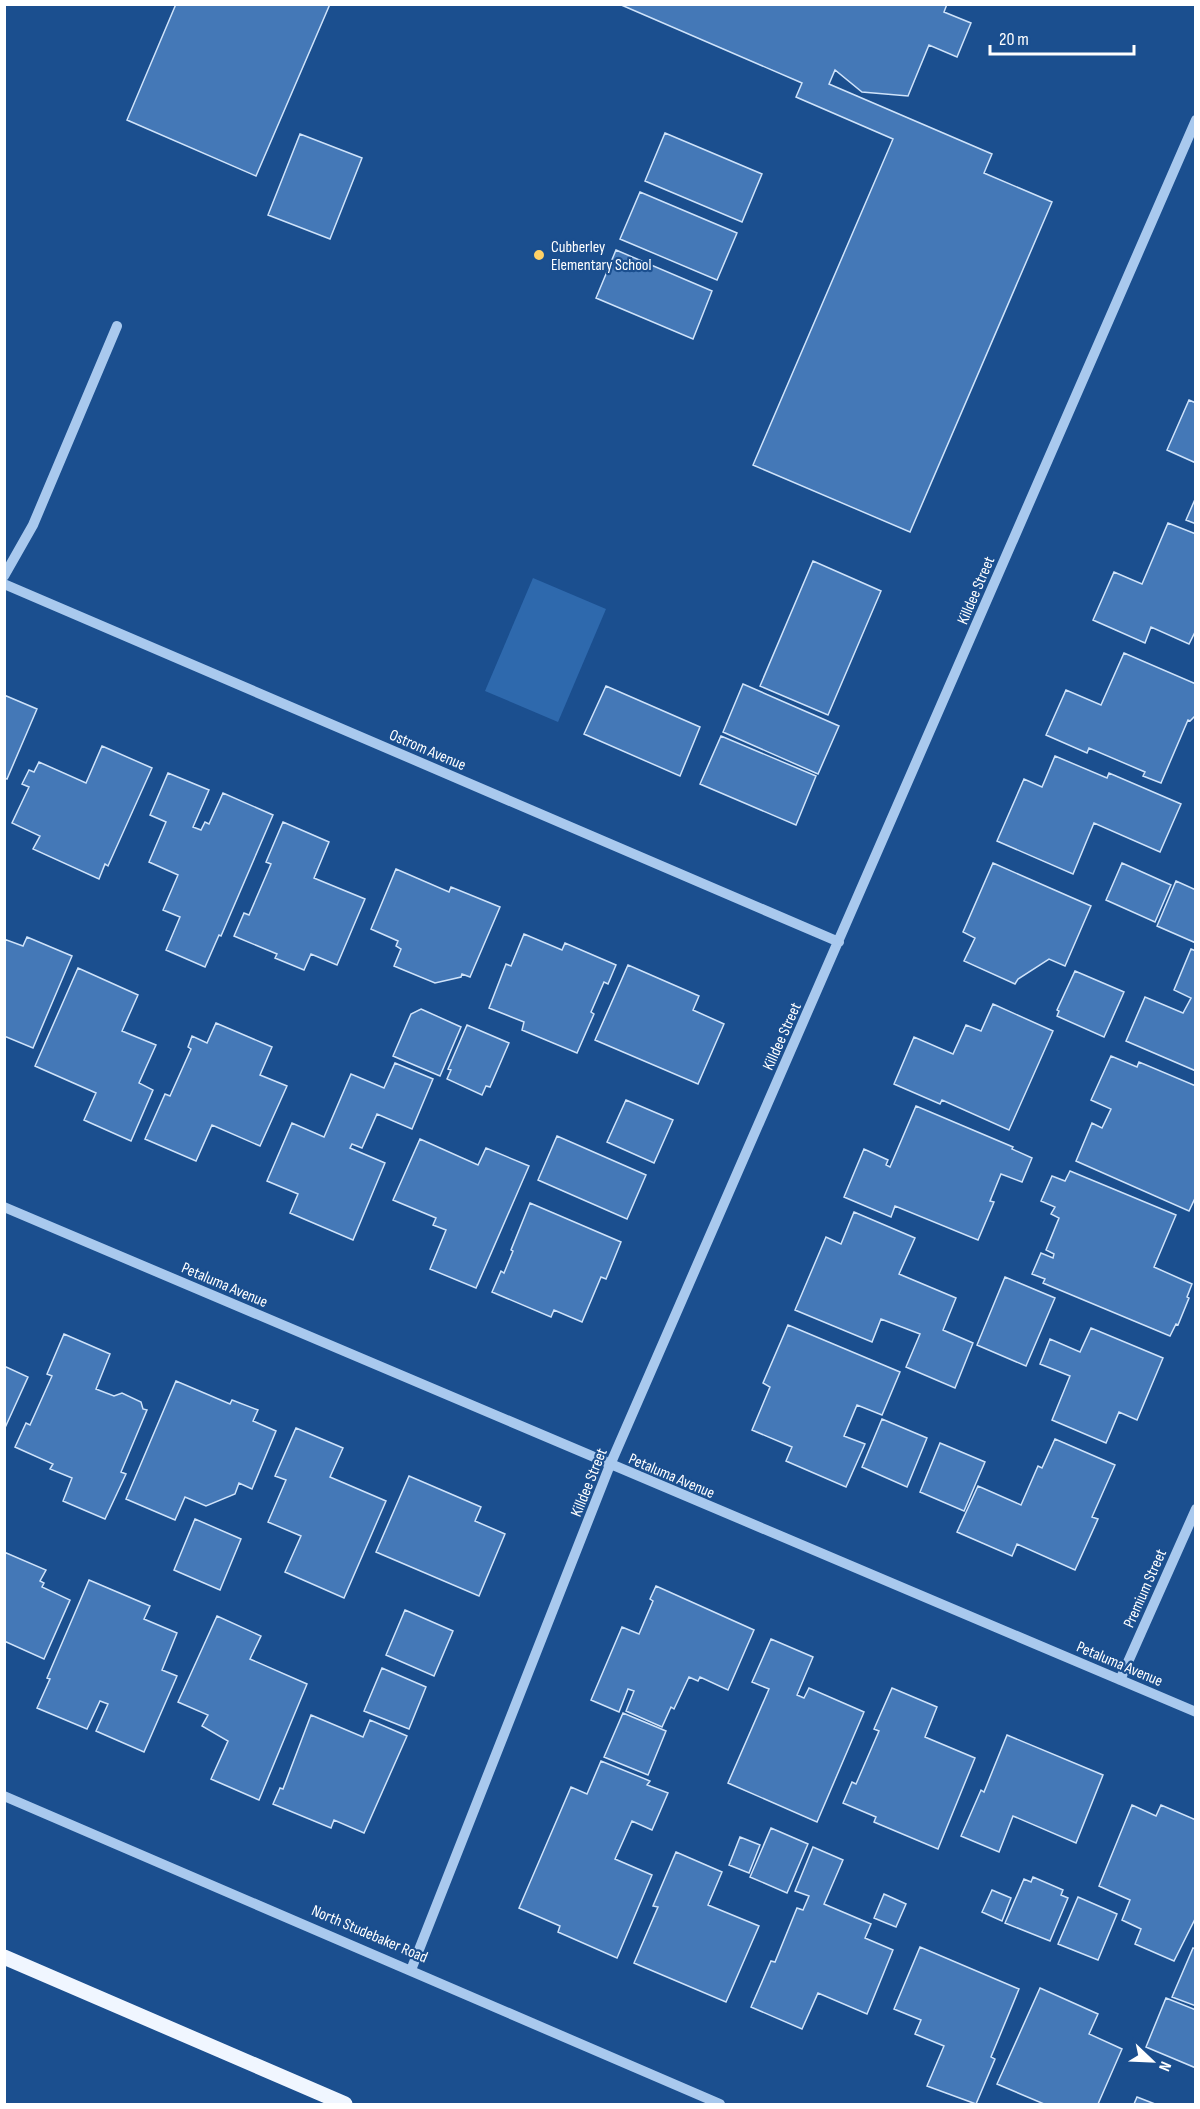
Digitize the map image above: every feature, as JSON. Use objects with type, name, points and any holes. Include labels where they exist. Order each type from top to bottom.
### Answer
[{"type":"main road","points":[[4,1957],[345,2104]]},
{"type":"street","name":"Killdee Street","points":[[411,1970],[610,1465],[1196,120]]},
{"type":"street","points":[[4,576],[33,525],[117,326]]},
{"type":"street","name":"Ostrom Avenue","points":[[4,584],[839,942]]},
{"type":"street","name":"Petaluma Avenue","points":[[4,1207],[1196,1712]]},
{"type":"street","name":"Premium Street","points":[[1120,1680],[1196,1509]]},
{"type":"street","name":"North Studebaker Road","points":[[4,1796],[720,2104]]},
{"type":"shaded area","points":[[533,578],[606,609],[558,722],[485,691]]},
{"type":"building","points":[[176,4],[330,4],[256,176],[127,120]]},
{"type":"building","points":[[619,4],[947,4],[944,12],[971,23],[957,57],[929,45],[908,96],[862,92],[835,70],[829,84],[992,154],[984,173],[1052,202],[910,532],[753,465],[893,139],[796,97],[802,83]]},
{"type":"building","points":[[665,133],[762,174],[742,222],[645,181]]},
{"type":"building","points":[[300,134],[362,158],[330,239],[268,215]]},
{"type":"building","points":[[640,192],[737,233],[717,280],[620,239]]},
{"type":"building","points":[[616,250],[712,291],[693,339],[596,298]]},
{"type":"building","points":[[1189,400],[1196,403],[1196,463],[1167,450]]},
{"type":"building","points":[[1196,497],[1196,524],[1186,520]]},
{"type":"building","points":[[1168,523],[1196,534],[1196,630],[1189,644],[1151,627],[1145,643],[1093,620],[1114,572],[1142,584]]},
{"type":"building","points":[[813,561],[881,591],[828,715],[760,686]]},
{"type":"building","points":[[1124,653],[1196,684],[1196,715],[1190,721],[1188,720],[1161,783],[1143,776],[1145,772],[1089,748],[1087,753],[1046,735],[1066,690],[1101,705]]},
{"type":"building","points":[[743,684],[839,726],[818,774],[723,732]]},
{"type":"building","points":[[606,686],[700,727],[680,776],[584,734]]},
{"type":"building","points":[[4,695],[37,709],[7,779],[4,778]]},
{"type":"building","points":[[721,736],[816,776],[796,825],[700,784]]},
{"type":"building","points":[[102,746],[152,768],[108,866],[105,864],[99,879],[33,849],[40,836],[12,823],[29,787],[22,784],[29,770],[34,772],[39,762],[86,783]]},
{"type":"building","points":[[1055,756],[1107,778],[1109,773],[1181,804],[1160,852],[1094,823],[1073,874],[997,841],[1024,779],[1042,787]]},
{"type":"building","points":[[168,773],[209,790],[193,827],[201,830],[205,822],[209,824],[223,793],[273,815],[221,936],[219,935],[205,967],[166,950],[180,917],[163,910],[178,875],[149,862],[166,822],[150,815]]},
{"type":"building","points":[[283,822],[329,842],[314,878],[365,899],[337,965],[311,954],[304,970],[275,958],[277,954],[234,936],[244,913],[249,915],[271,864],[266,862]]},
{"type":"building","points":[[993,863],[1091,906],[1065,966],[1049,959],[1018,979],[1015,984],[964,961],[975,938],[963,932]]},
{"type":"building","points":[[1122,863],[1171,885],[1155,922],[1106,900]]},
{"type":"building","points":[[396,869],[449,892],[451,887],[500,907],[470,977],[462,974],[461,977],[435,983],[394,966],[401,949],[396,946],[398,941],[371,929]]},
{"type":"building","points":[[1176,881],[1196,890],[1196,943],[1157,926]]},
{"type":"building","points":[[524,934],[562,950],[565,943],[616,965],[608,984],[604,982],[591,1012],[594,1014],[577,1053],[522,1030],[524,1022],[489,1008],[506,964],[511,966]]},
{"type":"building","points":[[27,937],[72,956],[33,1048],[4,1036],[4,939],[23,946]]},
{"type":"building","points":[[1191,949],[1196,951],[1196,1071],[1126,1041],[1145,997],[1183,1013],[1191,998],[1174,990]]},
{"type":"building","points":[[628,965],[699,996],[693,1010],[724,1024],[698,1084],[595,1040]]},
{"type":"building","points":[[78,968],[138,995],[122,1031],[156,1045],[139,1083],[153,1090],[131,1141],[84,1120],[96,1093],[35,1066]]},
{"type":"building","points":[[1075,971],[1124,992],[1104,1037],[1057,1016],[1059,1011],[1057,1010]]},
{"type":"building","points":[[993,1004],[1053,1031],[1009,1130],[942,1100],[940,1104],[894,1084],[914,1037],[953,1054],[966,1025],[981,1031]]},
{"type":"building","points":[[421,1009],[461,1027],[440,1076],[393,1056],[411,1014]]},
{"type":"building","points":[[216,1023],[272,1047],[260,1075],[287,1086],[260,1146],[212,1125],[196,1161],[145,1139],[165,1094],[170,1096],[191,1049],[188,1047],[192,1036],[207,1043]]},
{"type":"building","points":[[467,1025],[509,1043],[490,1087],[486,1086],[482,1095],[447,1079],[451,1070],[448,1069]]},
{"type":"building","points":[[1111,1056],[1137,1067],[1139,1062],[1196,1086],[1196,1196],[1189,1211],[1076,1161],[1092,1123],[1102,1128],[1111,1109],[1091,1100]]},
{"type":"building","points":[[395,1063],[433,1079],[412,1129],[377,1114],[362,1148],[352,1144],[350,1148],[385,1163],[353,1240],[290,1213],[298,1194],[267,1181],[292,1123],[324,1137],[351,1074],[384,1088]]},
{"type":"building","points":[[626,1100],[673,1120],[654,1163],[607,1142]]},
{"type":"building","points":[[916,1106],[1013,1147],[1012,1149],[1032,1158],[1022,1182],[1001,1174],[990,1201],[994,1202],[978,1240],[895,1206],[891,1217],[844,1197],[864,1149],[888,1160],[886,1165],[890,1167]]},
{"type":"building","points":[[557,1136],[646,1175],[627,1219],[538,1180]]},
{"type":"building","points":[[420,1139],[478,1165],[486,1148],[529,1166],[476,1288],[430,1269],[446,1230],[433,1225],[436,1218],[393,1200]]},
{"type":"building","points":[[1070,1171],[1176,1215],[1154,1267],[1192,1284],[1178,1325],[1176,1324],[1170,1336],[1043,1283],[1045,1279],[1032,1274],[1041,1253],[1053,1258],[1054,1254],[1046,1250],[1059,1218],[1051,1214],[1055,1207],[1041,1201],[1052,1176],[1065,1181]]},
{"type":"building","points":[[530,1203],[621,1242],[606,1279],[601,1277],[582,1322],[554,1310],[551,1317],[492,1292],[501,1271],[504,1273]]},
{"type":"building","points":[[854,1212],[915,1238],[899,1274],[956,1298],[943,1330],[973,1343],[955,1388],[906,1367],[920,1334],[881,1319],[872,1342],[795,1310],[826,1237],[841,1244]]},
{"type":"building","points":[[1005,1277],[1055,1298],[1026,1366],[977,1345]]},
{"type":"building","points":[[788,1325],[900,1372],[882,1415],[857,1405],[844,1436],[865,1444],[846,1487],[786,1461],[792,1447],[752,1430],[770,1387],[763,1383]]},
{"type":"building","points":[[1091,1328],[1163,1358],[1137,1420],[1119,1412],[1106,1443],[1052,1420],[1070,1376],[1040,1364],[1050,1339],[1080,1352]]},
{"type":"building","points":[[64,1334],[110,1354],[96,1389],[114,1396],[122,1393],[141,1402],[143,1409],[147,1410],[121,1472],[126,1474],[105,1519],[63,1501],[72,1478],[50,1469],[53,1464],[15,1447],[26,1423],[30,1425],[52,1376],[47,1374]]},
{"type":"building","points":[[4,1366],[28,1377],[4,1430]]},
{"type":"building","points":[[176,1381],[230,1404],[232,1400],[258,1410],[253,1421],[276,1431],[252,1489],[239,1483],[235,1494],[206,1506],[185,1497],[175,1520],[126,1499]]},
{"type":"building","points":[[882,1419],[927,1438],[907,1487],[862,1467]]},
{"type":"building","points":[[296,1428],[343,1448],[330,1477],[386,1501],[344,1598],[285,1572],[301,1536],[268,1522],[286,1480],[275,1476]]},
{"type":"building","points":[[1055,1439],[1115,1465],[1092,1517],[1098,1519],[1075,1570],[1017,1544],[1012,1556],[957,1532],[978,1486],[1021,1505],[1038,1466],[1042,1468]]},
{"type":"building","points":[[940,1443],[985,1462],[964,1511],[920,1492]]},
{"type":"building","points":[[409,1476],[481,1507],[475,1521],[505,1534],[479,1596],[376,1552]]},
{"type":"building","points":[[195,1519],[241,1539],[220,1590],[174,1570]]},
{"type":"building","points":[[4,1552],[46,1570],[40,1581],[44,1583],[42,1587],[70,1600],[44,1659],[4,1641]]},
{"type":"building","points":[[89,1580],[150,1606],[144,1619],[177,1633],[162,1670],[177,1676],[144,1752],[96,1731],[108,1704],[100,1701],[87,1729],[37,1708],[50,1679],[47,1678]]},
{"type":"building","points":[[656,1586],[754,1630],[728,1690],[700,1677],[698,1681],[689,1677],[674,1709],[671,1707],[662,1727],[626,1711],[634,1691],[628,1689],[619,1712],[591,1700],[622,1627],[639,1634],[653,1601],[650,1599]]},
{"type":"building","points":[[405,1610],[453,1631],[434,1676],[386,1655]]},
{"type":"building","points":[[217,1616],[261,1636],[250,1659],[307,1684],[259,1800],[211,1779],[228,1741],[202,1726],[208,1715],[178,1702]]},
{"type":"building","points":[[771,1639],[813,1657],[797,1695],[804,1698],[809,1688],[864,1712],[817,1822],[728,1783],[769,1689],[752,1682]]},
{"type":"building","points":[[382,1668],[426,1687],[409,1729],[364,1711]]},
{"type":"building","points":[[892,1688],[937,1707],[925,1737],[975,1758],[938,1849],[874,1822],[876,1817],[843,1803],[852,1782],[856,1784],[879,1731],[874,1729]]},
{"type":"building","points":[[623,1713],[666,1731],[648,1775],[604,1757]]},
{"type":"building","points":[[311,1715],[363,1737],[370,1720],[407,1736],[364,1833],[334,1820],[331,1828],[273,1804],[280,1788],[283,1789]]},
{"type":"building","points":[[1007,1735],[1103,1775],[1076,1843],[1013,1816],[999,1852],[961,1836],[981,1790],[984,1792]]},
{"type":"building","points":[[601,1761],[650,1781],[647,1785],[668,1793],[652,1830],[632,1821],[615,1859],[652,1875],[617,1958],[558,1932],[560,1926],[519,1908],[571,1787],[587,1794]]},
{"type":"building","points":[[1132,1805],[1156,1816],[1161,1805],[1196,1820],[1196,1917],[1174,1961],[1135,1944],[1141,1929],[1122,1920],[1130,1900],[1099,1886]]},
{"type":"building","points":[[771,1828],[808,1844],[787,1893],[750,1877]]},
{"type":"building","points":[[740,1837],[760,1845],[749,1873],[729,1865]]},
{"type":"building","points":[[813,1847],[843,1860],[824,1904],[871,1924],[865,1938],[893,1950],[867,2014],[818,1993],[802,2029],[751,2007],[771,1961],[775,1962],[797,1908],[803,1910],[809,1896],[795,1891]]},
{"type":"building","points":[[676,1852],[722,1872],[708,1905],[759,1926],[726,2002],[634,1963],[658,1907],[653,1906]]},
{"type":"building","points":[[1033,1877],[1063,1890],[1061,1895],[1068,1898],[1050,1941],[1005,1923],[1024,1879],[1031,1882]]},
{"type":"building","points":[[992,1890],[1011,1898],[1002,1921],[982,1912]]},
{"type":"building","points":[[884,1894],[906,1904],[896,1927],[874,1918]]},
{"type":"building","points":[[1078,1897],[1117,1914],[1098,1960],[1058,1944]]},
{"type":"building","points":[[920,1947],[1019,1989],[991,2057],[995,2059],[976,2104],[927,2086],[944,2046],[915,2034],[921,2020],[894,2009]]},
{"type":"building","points":[[1193,1948],[1196,1949],[1196,2006],[1172,1997]]},
{"type":"building","points":[[1040,1988],[1098,2014],[1089,2034],[1122,2049],[1098,2104],[1044,2104],[997,2084]]},
{"type":"building","points":[[1166,1998],[1196,2010],[1196,2068],[1146,2047]]},
{"type":"building","points":[[1137,2097],[1155,2104],[1134,2104]]},
{"type":"place","name":"Cubberley Elementary School","points":[[539,255]]}]
